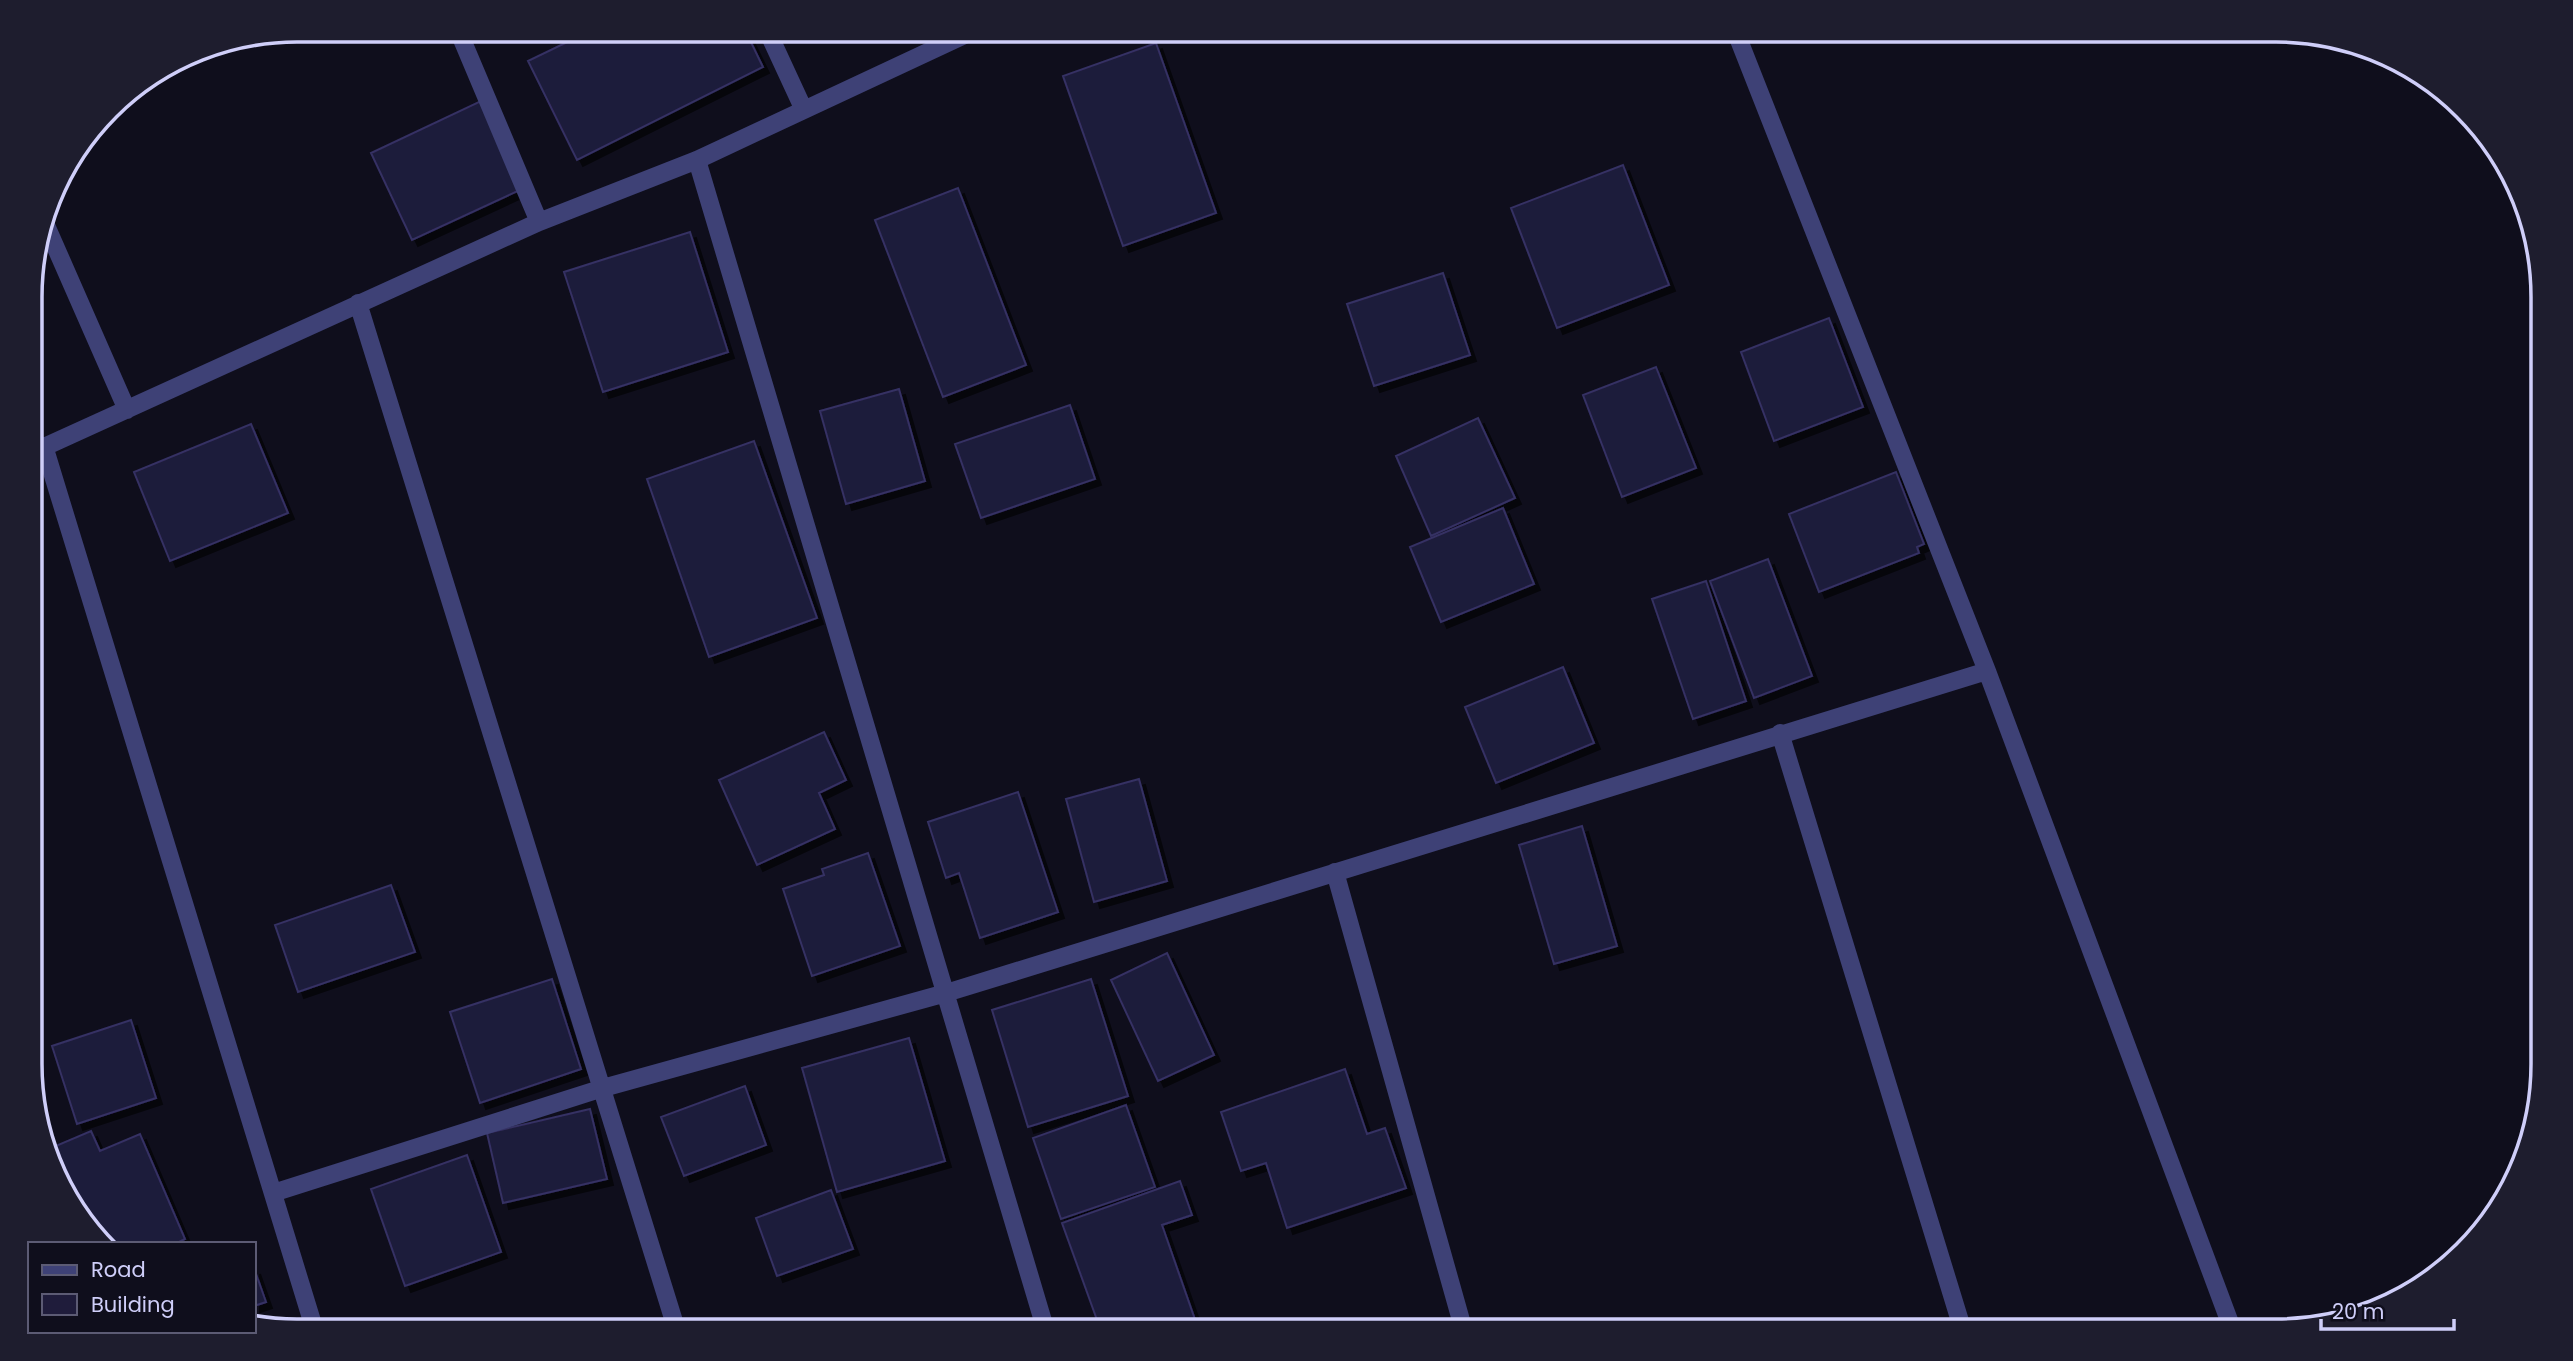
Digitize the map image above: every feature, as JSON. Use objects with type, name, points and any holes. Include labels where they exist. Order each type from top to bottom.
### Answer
[{"type":"street","points":[[463,42],[539,222]]},
{"type":"street","points":[[773,42],[803,108]]},
{"type":"street","points":[[42,447],[539,222],[698,160],[803,108],[949,42]]},
{"type":"street","points":[[1740,42],[1987,671],[2229,1319]]},
{"type":"street","points":[[698,160],[1042,1319]]},
{"type":"street","points":[[50,233],[127,410]]},
{"type":"street","points":[[358,303],[673,1319]]},
{"type":"street","points":[[42,465],[312,1319]]},
{"type":"street","points":[[273,1193],[603,1088],[946,993],[1987,671]]},
{"type":"street","points":[[1780,733],[1959,1319]]},
{"type":"street","points":[[1335,872],[1461,1319]]},
{"type":"building","points":[[567,42],[751,42],[763,67],[577,160],[528,61]]},
{"type":"building","points":[[1156,43],[1216,213],[1123,246],[1063,76]]},
{"type":"building","points":[[481,101],[522,189],[412,240],[371,153]]},
{"type":"building","points":[[1623,165],[1669,285],[1557,328],[1511,208]]},
{"type":"building","points":[[958,188],[1026,365],[943,397],[875,220]]},
{"type":"building","points":[[690,232],[728,352],[603,392],[564,272]]},
{"type":"building","points":[[1443,273],[1470,355],[1374,386],[1347,304]]},
{"type":"building","points":[[1829,318],[1863,407],[1774,441],[1741,352]]},
{"type":"building","points":[[1656,367],[1696,468],[1622,497],[1583,395]]},
{"type":"building","points":[[899,389],[925,481],[846,504],[820,411]]},
{"type":"building","points":[[1070,405],[1095,479],[981,518],[955,444]]},
{"type":"building","points":[[1478,418],[1515,498],[1431,536],[1396,456]]},
{"type":"building","points":[[251,424],[288,513],[170,561],[134,472]]},
{"type":"building","points":[[754,441],[817,618],[709,657],[647,479]]},
{"type":"building","points":[[1896,472],[1924,544],[1917,547],[1919,553],[1819,592],[1789,514]]},
{"type":"building","points":[[1503,508],[1534,584],[1441,622],[1410,547]]},
{"type":"building","points":[[1768,559],[1812,676],[1754,698],[1710,581]]},
{"type":"building","points":[[1706,581],[1746,701],[1693,719],[1652,599]]},
{"type":"building","points":[[1563,667],[1594,743],[1496,783],[1465,707]]},
{"type":"building","points":[[824,732],[846,780],[819,793],[835,829],[757,865],[719,780]]},
{"type":"building","points":[[1139,779],[1167,881],[1094,902],[1066,799]]},
{"type":"building","points":[[1018,792],[1058,912],[980,938],[959,873],[946,878],[928,822]]},
{"type":"building","points":[[1582,826],[1617,946],[1554,964],[1519,845]]},
{"type":"building","points":[[868,853],[900,946],[812,976],[783,889],[824,875],[822,869]]},
{"type":"building","points":[[391,885],[415,952],[298,992],[275,925]]},
{"type":"building","points":[[1167,953],[1214,1055],[1158,1081],[1111,980]]},
{"type":"building","points":[[552,979],[581,1069],[480,1103],[450,1012]]},
{"type":"building","points":[[1091,979],[1128,1096],[1028,1127],[992,1010]]},
{"type":"building","points":[[131,1020],[156,1098],[77,1124],[52,1046]]},
{"type":"building","points":[[909,1038],[945,1161],[837,1192],[802,1068]]},
{"type":"building","points":[[1345,1069],[1367,1134],[1385,1128],[1406,1188],[1287,1228],[1266,1163],[1241,1171],[1221,1112]]},
{"type":"building","points":[[745,1086],[766,1145],[684,1176],[661,1117]]},
{"type":"building","points":[[1126,1105],[1155,1187],[1061,1219],[1033,1138]]},
{"type":"building","points":[[590,1109],[607,1179],[503,1203],[487,1133]]},
{"type":"building","points":[[91,1131],[100,1151],[140,1134],[185,1239],[179,1242],[115,1242],[76,1191],[56,1146]]},
{"type":"building","points":[[467,1155],[501,1252],[405,1286],[371,1189]]},
{"type":"building","points":[[1180,1181],[1192,1215],[1162,1225],[1195,1319],[1097,1319],[1062,1223]]},
{"type":"building","points":[[831,1190],[853,1249],[777,1276],[756,1218]]},
{"type":"building","points":[[256,1274],[266,1302],[256,1305]]}]
